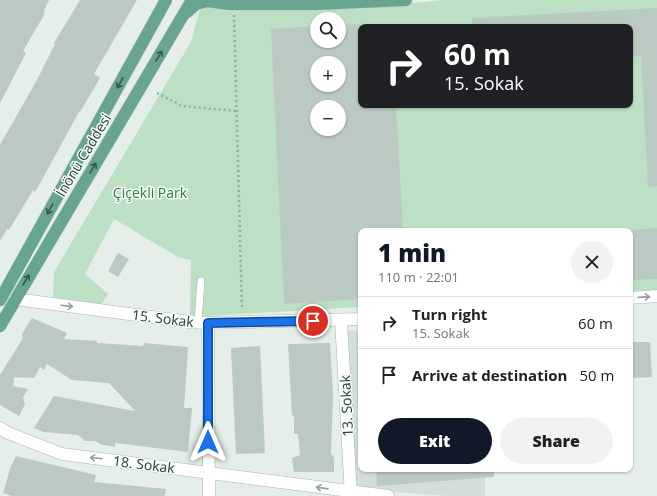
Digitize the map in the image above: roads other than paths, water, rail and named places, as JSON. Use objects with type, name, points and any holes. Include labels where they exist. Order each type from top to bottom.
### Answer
[{"type":"main road","name":"İnönü Caddesi","points":[[0,299],[166,0]]},
{"type":"main road","name":"İnönü Caddesi","points":[[0,326],[192,0]]},
{"type":"main road","points":[[184,14],[196,4],[209,1],[233,4],[315,4],[406,0]]},
{"type":"street","points":[[633,298],[657,296]]},
{"type":"street","name":"15. Sokak","points":[[15,299],[203,323],[358,319]]},
{"type":"street","name":"13. Sokak","points":[[341,320],[351,494]]},
{"type":"street","points":[[203,323],[209,496]]},
{"type":"street","name":"18. Sokak","points":[[0,428],[8,433],[62,454],[208,472],[351,494],[388,496]]},
{"type":"lane","points":[[200,280],[203,323]]},
{"type":"park label","name":"Çiçekli Park","points":[[150,192]]}]
